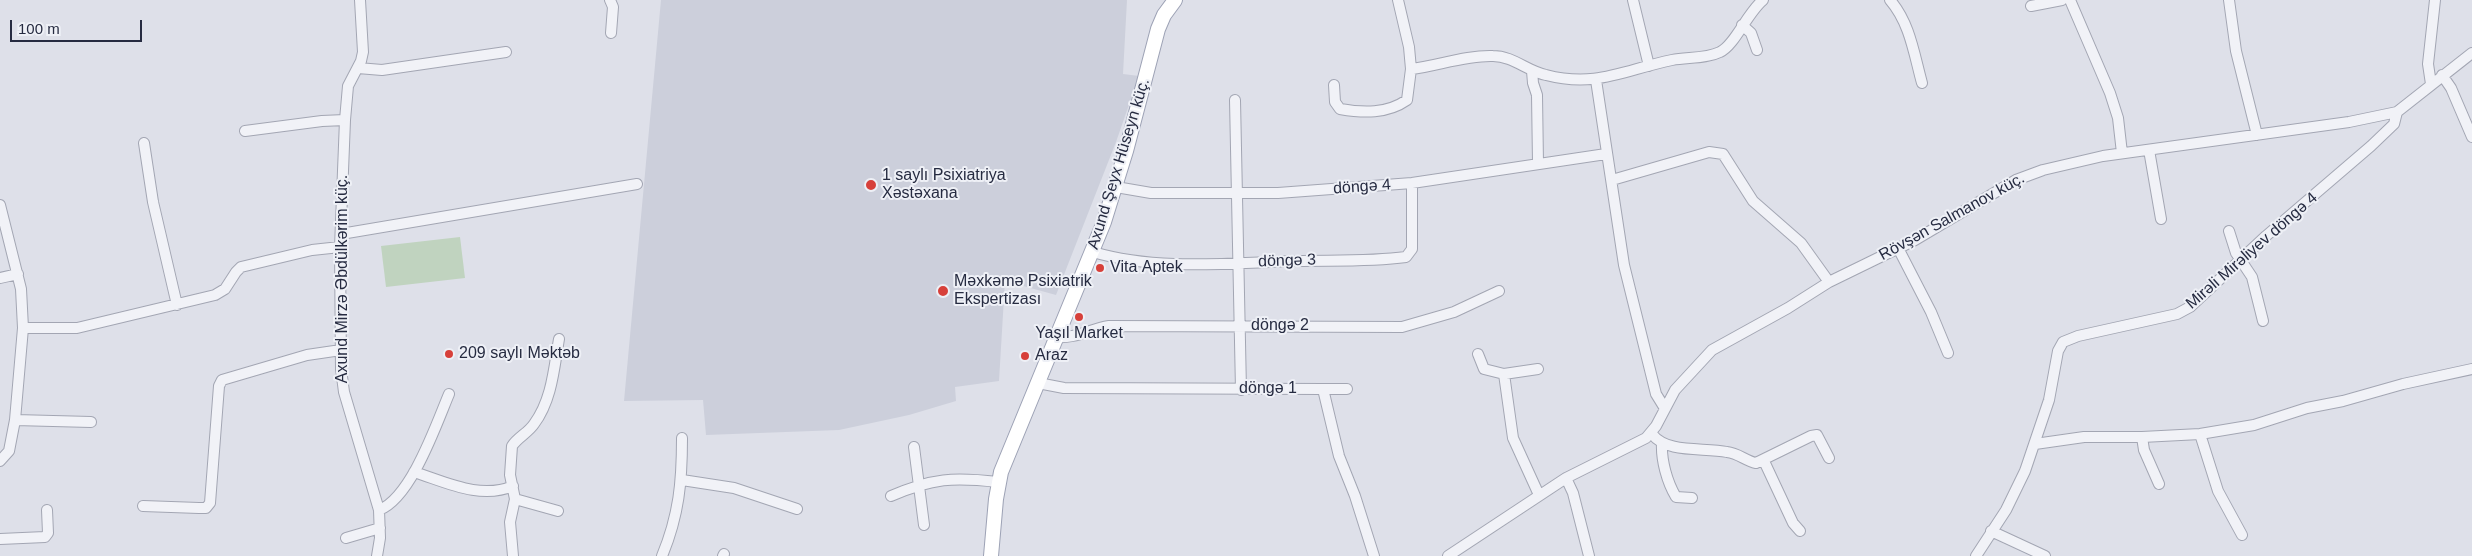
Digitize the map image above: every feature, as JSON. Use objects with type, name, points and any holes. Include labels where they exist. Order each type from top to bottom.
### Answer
[{"type":"main road","name":"Axund Şeyx Hüseyn küç.","points":[[990,556],[998,482],[1056,337],[1093,252],[1116,187],[1158,28],[1164,15],[1175,0]]},
{"type":"street","name":"Axund Mirzə Əbdülkərim küç.","points":[[360,0],[363,42],[358,68],[348,86],[345,120],[340,247],[341,350],[344,392],[379,510],[380,528],[377,556]]},
{"type":"street","points":[[610,0],[612,7],[611,33]]},
{"type":"street","points":[[1334,85],[1335,102],[1340,109],[1366,113],[1384,110],[1407,100],[1410,69],[1409,47],[1398,0]]},
{"type":"street","points":[[1633,0],[1649,66]]},
{"type":"street","points":[[1410,69],[1492,56],[1513,60],[1532,71],[1563,78],[1596,80],[1649,66],[1721,52],[1733,40],[1742,25],[1763,0]]},
{"type":"street","points":[[1890,0],[1900,11],[1908,30],[1922,83]]},
{"type":"street","points":[[2031,6],[2062,0]]},
{"type":"street","points":[[2070,0],[2110,93],[2118,118],[2122,154]]},
{"type":"street","points":[[2229,0],[2236,50],[2257,135]]},
{"type":"street","points":[[2431,84],[2428,64],[2435,0]]},
{"type":"street","points":[[1742,25],[1751,32],[1757,50]]},
{"type":"street","points":[[358,68],[382,70],[506,52]]},
{"type":"street","name":"Rövşən Salmanov küç.","points":[[1652,434],[1664,407],[1675,390],[1712,350],[1775,316],[1829,282],[1898,248],[2029,174],[2122,154],[2348,122],[2396,112],[2472,53]]},
{"type":"street","points":[[1532,71],[1537,95],[1538,163]]},
{"type":"street","points":[[2442,75],[2450,88],[2472,137]]},
{"type":"street","points":[[1596,80],[1624,265],[1656,394],[1664,407]]},
{"type":"street","points":[[1235,100],[1241,390]]},
{"type":"street","name":"Mirəli Mirəliyev döngə 4","points":[[1976,556],[2010,502],[2025,471],[2049,400],[2058,351],[2063,342],[2183,312],[2200,300],[2241,259],[2371,146],[2394,124],[2396,112]]},
{"type":"street","points":[[245,131],[322,120],[345,120]]},
{"type":"street","points":[[144,143],[153,202],[177,305]]},
{"type":"street","points":[[2149,150],[2161,219]]},
{"type":"street","points":[[1612,180],[1709,152],[1722,154],[1753,201],[1801,243],[1829,282]]},
{"type":"street","name":"döngə 4","points":[[1116,187],[1151,193],[1236,195],[1412,183],[1606,154]]},
{"type":"street","name":"döngə 3","points":[[1093,252],[1126,261],[1144,263],[1238,263],[1406,257],[1412,250],[1412,183]]},
{"type":"street","points":[[341,234],[637,184]]},
{"type":"street","points":[[0,205],[21,289],[23,328],[15,420],[9,450],[0,461]]},
{"type":"street","points":[[2229,231],[2236,253],[2249,270],[2257,290],[2263,321]]},
{"type":"street","points":[[23,328],[77,328],[177,305],[216,295],[225,289],[241,267],[312,250],[340,247]]},
{"type":"street","points":[[1898,248],[1931,312],[1948,353]]},
{"type":"street","points":[[0,278],[18,274]]},
{"type":"street","name":"döngə 2","points":[[1056,337],[1073,337],[1096,328],[1109,326],[1402,327],[1454,312],[1499,290]]},
{"type":"street","points":[[513,556],[510,522],[515,499],[510,476],[512,446],[530,430],[543,409],[550,392],[559,339]]},
{"type":"street","points":[[143,506],[206,508],[210,503],[219,386],[222,380],[307,354],[341,350]]},
{"type":"street","points":[[1478,354],[1484,369],[1504,374],[1538,368]]},
{"type":"street","points":[[2035,444],[2084,437],[2200,434],[2268,422],[2307,408],[2344,401],[2411,382],[2472,369]]},
{"type":"street","points":[[1504,374],[1513,438],[1539,495]]},
{"type":"street","name":"döngə 1","points":[[1038,384],[1064,388],[1347,389]]},
{"type":"street","points":[[1323,389],[1338,456],[1355,496],[1374,556]]},
{"type":"street","points":[[379,510],[392,503],[414,472],[449,394]]},
{"type":"street","points":[[15,420],[91,422]]},
{"type":"street","points":[[1448,556],[1566,478],[1637,444],[1652,434],[1662,443],[1727,452],[1756,463],[1764,461],[1811,436],[1817,435],[1829,458]]},
{"type":"street","points":[[2200,434],[2218,490],[2242,535]]},
{"type":"street","points":[[2142,437],[2144,450],[2159,484]]},
{"type":"street","points":[[662,556],[672,531],[682,480],[682,438]]},
{"type":"street","points":[[1662,443],[1663,461],[1676,497],[1692,498]]},
{"type":"street","points":[[914,447],[924,525]]},
{"type":"street","points":[[1764,461],[1793,523],[1800,531]]},
{"type":"street","points":[[414,472],[472,490],[491,493],[513,486]]},
{"type":"street","points":[[891,496],[920,484],[951,478],[998,482]]},
{"type":"street","points":[[1566,478],[1573,493],[1589,556]]},
{"type":"street","points":[[682,480],[734,488],[797,509]]},
{"type":"street","points":[[515,499],[558,511]]},
{"type":"street","points":[[0,539],[45,537],[48,533],[47,510]]},
{"type":"street","points":[[346,538],[380,528]]},
{"type":"street","points":[[1991,531],[2045,556]]},
{"type":"shaded area","name":"1 saylı Psixiatriya Xəstəxana","points":[[661,0],[1127,0],[1123,74],[1139,76],[1116,142],[1056,295],[1005,281],[999,381],[955,387],[956,401],[909,415],[839,430],[706,435],[703,400],[624,401]]},
{"type":"green space","points":[[460,237],[465,278],[386,287],[381,246]]},
{"type":"place","name":"1 saylı Psixiatriya Xəstəxana","points":[[871,185]]},
{"type":"place","name":"Vita Aptek","points":[[1100,268]]},
{"type":"place","name":"Məxkəmə Psixiatrik Ekspertizası","points":[[943,291]]},
{"type":"place","name":"Yaşıl Market","points":[[1079,317]]},
{"type":"place","name":"209 saylı Məktəb","points":[[449,354]]},
{"type":"place","name":"Araz","points":[[1025,356]]}]
